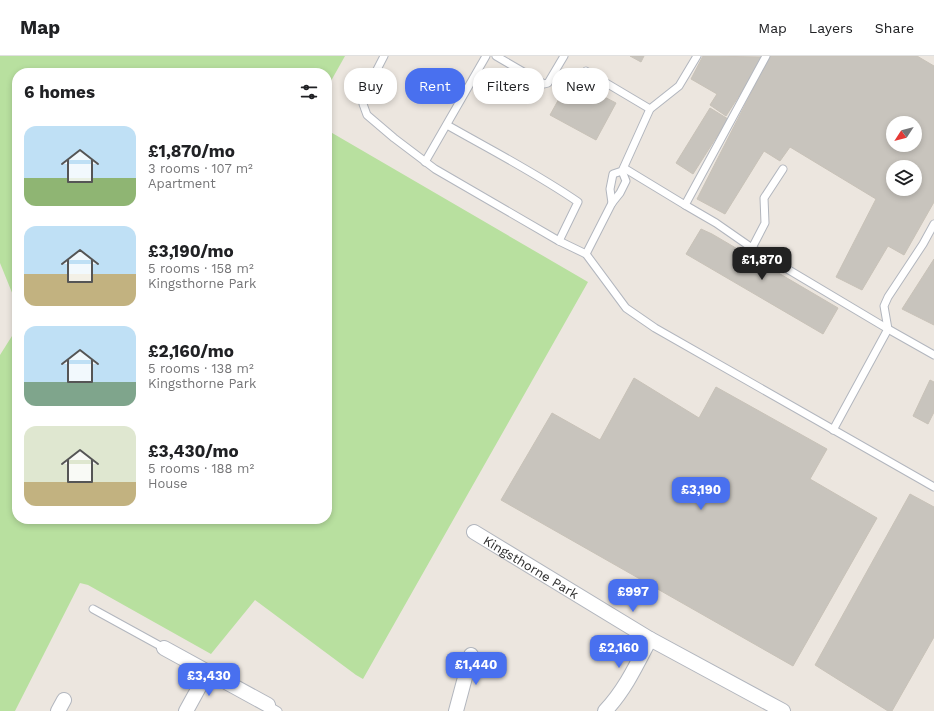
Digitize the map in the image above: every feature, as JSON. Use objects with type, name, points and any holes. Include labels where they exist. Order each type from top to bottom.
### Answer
[{"type":"street","name":"Kingsthorne Park","points":[[474,532],[650,639],[783,711]]},
{"type":"street","points":[[605,711],[627,682],[650,639]]},
{"type":"street","points":[[164,648],[273,708]]},
{"type":"street","points":[[456,711],[471,655]]},
{"type":"street","points":[[186,711],[208,671]]},
{"type":"lane","points":[[384,56],[366,91],[363,104],[367,115],[425,162],[559,241],[586,254],[626,308],[655,328],[934,487]]},
{"type":"lane","points":[[425,162],[486,56]]},
{"type":"lane","points":[[496,56],[544,84],[548,83],[564,56]]},
{"type":"lane","points":[[586,254],[612,202],[620,193],[626,181],[623,169],[650,109],[679,86],[697,56]]},
{"type":"lane","points":[[684,205],[766,56]]},
{"type":"lane","points":[[609,85],[650,109]]},
{"type":"lane","points":[[447,124],[511,159],[578,202],[559,241]]},
{"type":"lane","points":[[623,169],[716,223],[752,248],[934,355]]},
{"type":"lane","points":[[612,202],[610,189],[613,174],[623,169]]},
{"type":"lane","points":[[752,248],[765,223],[764,198],[783,169]]},
{"type":"lane","points":[[832,430],[888,329],[884,306],[888,297],[923,244],[934,224]]},
{"type":"lane","points":[[93,608],[164,648]]},
{"type":"green space","points":[[0,56],[345,56],[332,79],[332,68],[12,68],[12,293],[0,263]]},
{"type":"green space","points":[[332,133],[588,282],[363,679],[255,600],[211,654],[88,585],[80,583],[15,711],[0,711],[0,355],[12,336],[12,524],[332,524]]},
{"type":"building","points":[[630,56],[644,56],[641,62]]},
{"type":"building","points":[[703,56],[764,57],[726,116],[710,105],[717,94],[691,79]]},
{"type":"building","points":[[770,56],[917,56],[934,66],[934,202],[904,255],[888,246],[862,290],[836,277],[876,199],[790,147],[780,161],[764,151],[725,214],[697,199]]},
{"type":"building","points":[[609,99],[616,103],[596,140],[550,115],[556,104],[609,104]]},
{"type":"building","points":[[710,108],[728,119],[693,174],[676,163]]},
{"type":"building","points":[[701,229],[838,308],[823,334],[686,254]]},
{"type":"building","points":[[934,259],[934,325],[902,309]]},
{"type":"building","points":[[634,378],[699,418],[716,387],[827,449],[810,479],[877,518],[793,666],[501,500],[552,413],[600,440]]},
{"type":"building","points":[[930,380],[934,382],[934,412],[928,424],[913,416]]},
{"type":"building","points":[[910,494],[934,507],[934,637],[892,711],[888,711],[815,665]]}]
